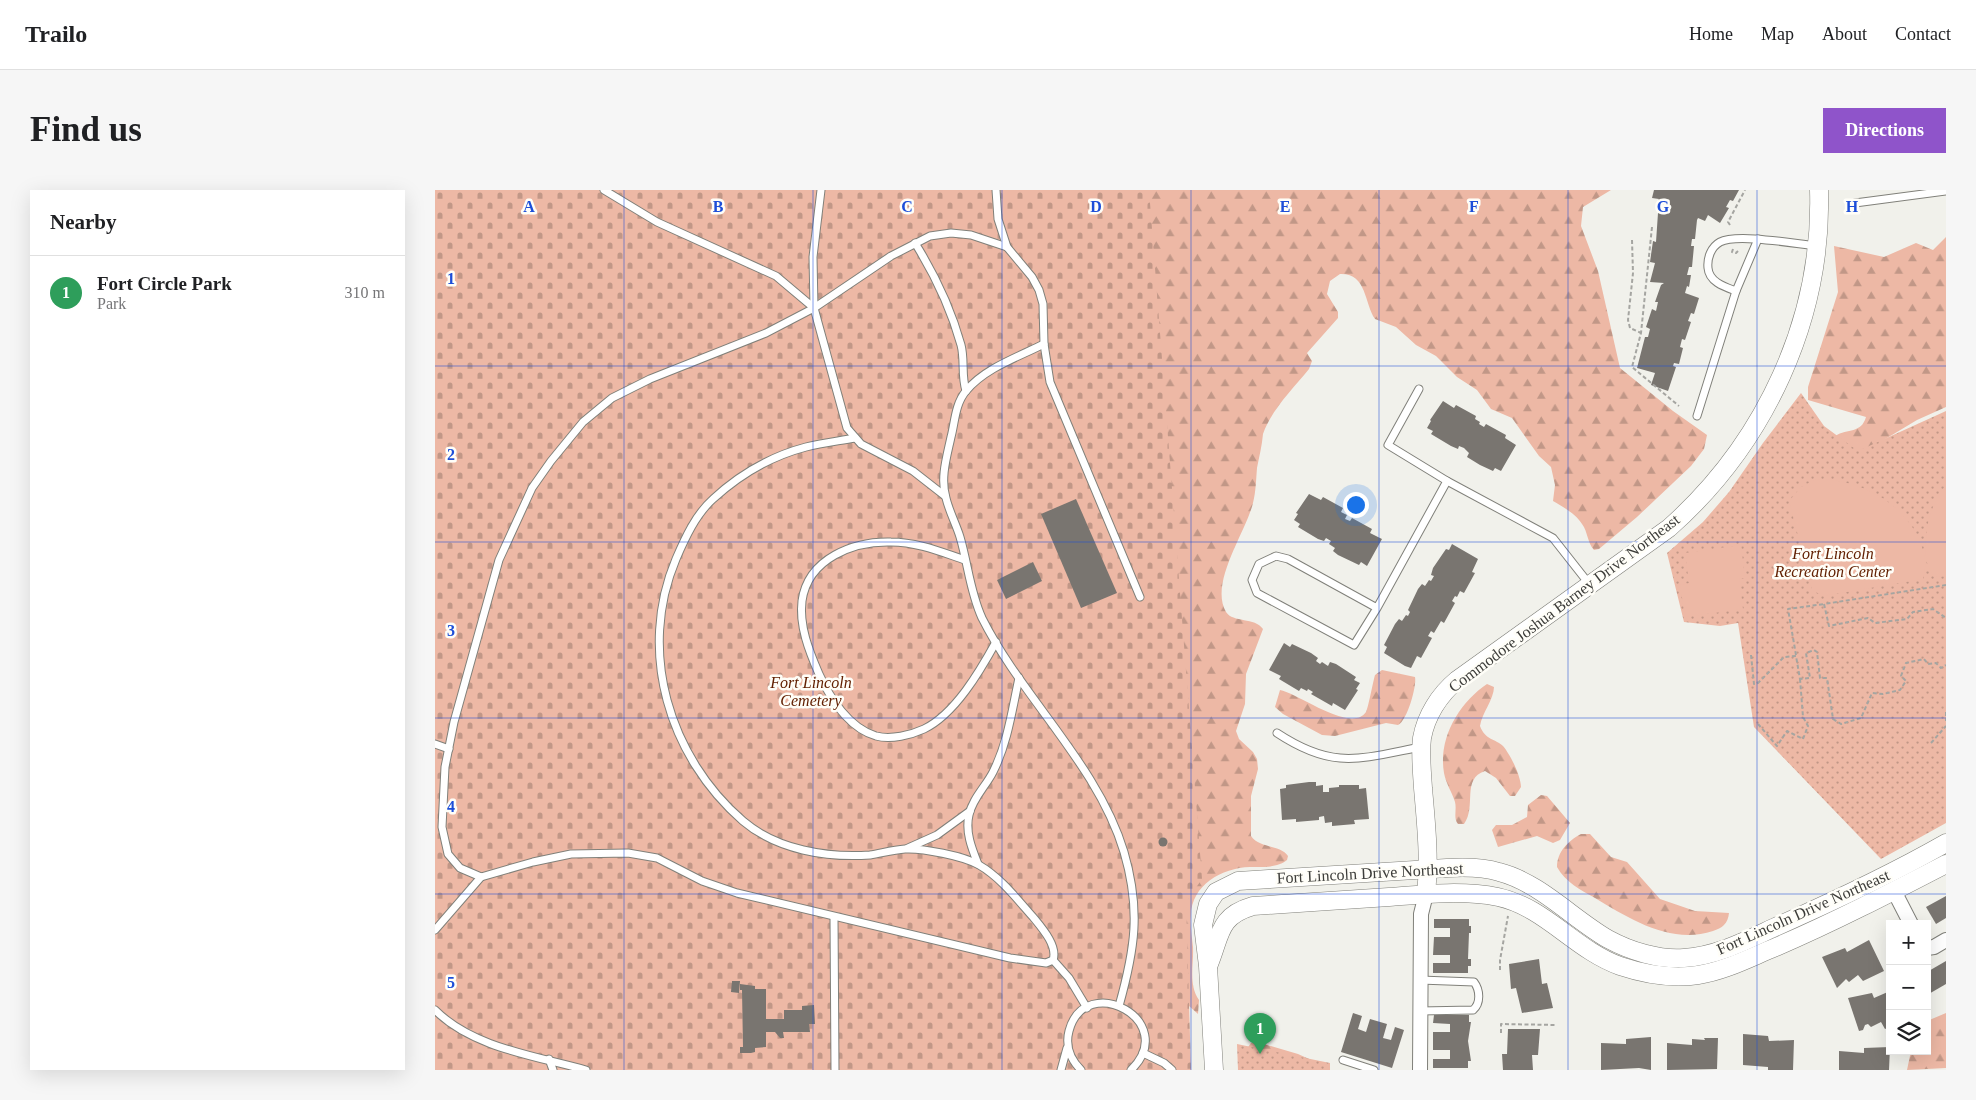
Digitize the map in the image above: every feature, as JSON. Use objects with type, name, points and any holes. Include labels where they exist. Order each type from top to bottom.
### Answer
[{"type":"street","name":"Commodore Joshua Barney Drive Northeast","points":[[1426,894],[1429,868],[1421,747],[1425,727],[1433,709],[1451,685],[1651,542],[1686,512],[1717,478],[1751,433],[1775,392],[1794,347],[1807,301],[1817,246],[1819,190]]},
{"type":"street","name":"Fort Lincoln Drive Northeast","points":[[1214,1070],[1208,966],[1203,925],[1206,911],[1216,892],[1228,884],[1238,881],[1429,868],[1465,867],[1500,872],[1539,891],[1609,939],[1645,954],[1664,958],[1685,958],[1726,949],[1809,913],[1891,873],[1946,843]]},
{"type":"street","name":"Fort Lincoln Drive Northeast","points":[[1208,966],[1217,946],[1219,932],[1227,920],[1239,910],[1253,906],[1426,894],[1485,895],[1518,903],[1534,911],[1600,958],[1638,972],[1672,977],[1698,975],[1737,964],[1815,930],[1946,864]]},
{"type":"street","points":[[1894,891],[1909,920]]},
{"type":"street","points":[[1420,1070],[1421,914],[1426,894]]},
{"type":"street","points":[[1931,947],[1946,940]]},
{"type":"lane","points":[[604,190],[657,222],[776,276],[814,308]]},
{"type":"lane","points":[[821,190],[813,257],[814,308],[847,428],[855,438],[913,471],[945,496]]},
{"type":"lane","points":[[996,190],[998,219],[1007,248],[1032,277],[1039,290],[1043,304],[1044,344],[1050,382],[1140,597]]},
{"type":"lane","points":[[1855,203],[1930,191],[1946,191]]},
{"type":"lane","points":[[481,878],[469,874],[460,868],[448,854],[445,842],[442,827],[443,802],[449,749],[485,602],[499,560],[532,488],[557,453],[583,422],[612,398],[650,379],[766,333],[814,308],[891,256],[930,236],[951,233],[971,235],[1007,248]]},
{"type":"lane","points":[[1736,291],[1714,280],[1708,272],[1707,260],[1719,242],[1730,239],[1758,239],[1817,246]]},
{"type":"lane","points":[[1697,416],[1736,291],[1758,239]]},
{"type":"lane","points":[[915,243],[937,281],[956,331],[963,356],[963,380],[966,391]]},
{"type":"lane","points":[[1044,344],[979,378],[966,391],[958,406],[947,455],[945,496],[960,538],[981,616],[1019,678],[1105,806],[1123,851],[1135,909],[1135,936],[1131,965],[1119,1006]]},
{"type":"lane","points":[[1419,389],[1388,445],[1447,481],[1553,538],[1590,585]]},
{"type":"lane","points":[[435,930],[481,878],[533,862],[571,854],[628,853],[657,858],[702,881],[737,893],[1010,958],[1046,963],[1053,960],[1055,954],[1053,946],[1037,922],[1009,889],[978,864],[933,851],[906,849],[869,855],[839,855],[813,852],[766,837],[745,822],[724,803],[709,784],[684,745],[666,696],[658,662],[657,634],[670,573],[685,538],[697,518],[713,499],[745,474],[778,457],[808,446],[855,438]]},
{"type":"lane","points":[[1377,608],[1287,559],[1276,556],[1259,564],[1252,580],[1257,593],[1354,645],[1377,608],[1447,481]]},
{"type":"lane","points":[[965,560],[918,545],[892,542],[851,547],[830,556],[810,580],[802,600],[802,618],[806,642],[826,690],[843,713],[861,728],[876,736],[891,737],[907,735],[925,728],[940,718],[965,692],[996,642]]},
{"type":"lane","points":[[906,849],[937,835],[970,811],[993,772],[1000,755],[1012,718],[1019,678]]},
{"type":"lane","points":[[1277,733],[1307,751],[1323,757],[1346,759],[1421,747]]},
{"type":"lane","points":[[435,744],[449,749]]},
{"type":"lane","points":[[970,811],[969,840],[978,864]]},
{"type":"lane","points":[[834,917],[835,1070]]},
{"type":"lane","points":[[1053,960],[1069,978],[1087,1008]]},
{"type":"lane","points":[[1420,1011],[1469,1011],[1477,1006],[1479,1000],[1479,988],[1471,981],[1421,980]]},
{"type":"lane","points":[[1061,1070],[1068,1045],[1069,1030],[1073,1022],[1087,1008],[1098,1004],[1119,1006],[1129,1010],[1142,1027],[1145,1043],[1143,1053],[1131,1070]]},
{"type":"lane","points":[[435,1010],[461,1031],[479,1039],[586,1070]]},
{"type":"lane","points":[[1068,1045],[1070,1056],[1081,1070]]},
{"type":"lane","points":[[1143,1053],[1164,1063],[1171,1070]]},
{"type":"lane","points":[[549,1059],[553,1070]]},
{"type":"lane","points":[[1343,1060],[1374,1070]]},
{"type":"path","points":[[1730,225],[1728,222],[1745,190]]},
{"type":"path","points":[[1652,227],[1641,333],[1632,367],[1679,406]]},
{"type":"path","points":[[1632,240],[1633,273],[1628,320],[1630,328],[1641,333]]},
{"type":"path","points":[[1733,248],[1733,252],[1736,253],[1738,251]]},
{"type":"path","points":[[1758,724],[1777,746],[1787,731],[1803,739],[1808,726],[1803,716],[1800,679],[1788,609],[1946,585]]},
{"type":"path","points":[[1824,604],[1829,626],[1868,618],[1875,623],[1907,619],[1913,612],[1933,609],[1946,618]]},
{"type":"path","points":[[1800,679],[1810,678],[1806,653],[1814,650],[1817,652],[1820,678],[1827,678],[1833,719],[1841,724],[1861,718],[1872,693],[1883,694],[1900,690],[1906,681],[1901,676],[1906,663],[1924,659],[1928,664],[1936,663],[1941,668],[1946,665]]},
{"type":"path","points":[[1751,655],[1754,684],[1758,684],[1784,657],[1796,656]]},
{"type":"path","points":[[1946,712],[1946,721]]},
{"type":"path","points":[[1931,743],[1946,726]]},
{"type":"path","points":[[1501,970],[1500,960],[1509,911]]},
{"type":"path","points":[[1501,1033],[1501,1024],[1556,1025]]},
{"type":"green space","name":"Fort Lincoln Cemetery","points":[[435,190],[1149,190],[1202,879],[1186,902],[1191,1070],[435,1070]]},
{"type":"green space","points":[[1141,190],[1611,190],[1583,207],[1581,226],[1598,271],[1620,368],[1673,411],[1707,435],[1704,449],[1691,466],[1637,517],[1599,549],[1594,550],[1579,520],[1553,501],[1555,485],[1551,467],[1539,456],[1512,418],[1491,409],[1477,390],[1457,377],[1436,356],[1416,345],[1396,327],[1375,319],[1364,290],[1355,278],[1340,274],[1330,281],[1327,294],[1338,312],[1338,318],[1307,353],[1312,361],[1309,369],[1283,400],[1263,434],[1253,503],[1225,572],[1222,587],[1222,600],[1226,612],[1234,618],[1255,623],[1263,629],[1246,674],[1245,704],[1236,731],[1239,739],[1253,752],[1257,759],[1258,769],[1251,796],[1251,836],[1259,843],[1280,850],[1288,856],[1287,860],[1283,863],[1239,868],[1219,875],[1210,880],[1196,895],[1192,905],[1191,924],[1193,947],[1192,974],[1199,1000],[1198,1014],[1189,1006],[1184,994]]},
{"type":"green space","points":[[1946,237],[1946,407],[1917,420],[1867,450],[1858,452],[1835,436],[1861,426],[1866,417],[1808,400],[1808,387],[1838,292],[1834,246],[1884,257],[1916,243],[1933,250]]},
{"type":"green space","name":"Fort Lincoln Recreation Center","points":[[1801,393],[1824,426],[1858,451],[1946,411],[1946,823],[1881,859],[1754,727],[1738,623],[1720,626],[1684,622],[1667,553],[1703,522],[1729,492]]},
{"type":"green space","points":[[1816,479],[1847,483],[1876,494],[1889,503],[1911,525],[1920,541],[1925,557],[1926,536],[1931,512],[1946,485],[1946,576],[1934,577],[1926,561],[1923,579],[1823,596],[1812,590],[1789,501],[1801,487]]},
{"type":"green space","points":[[1741,545],[1745,578],[1739,579],[1743,609],[1685,617],[1680,585],[1689,583],[1685,553]]},
{"type":"green space","points":[[1382,670],[1415,677],[1411,703],[1405,717],[1398,725],[1386,723],[1335,736],[1322,735],[1283,714],[1275,707],[1280,690],[1337,715],[1349,718],[1359,717],[1366,712],[1375,675]]},
{"type":"green space","points":[[1487,684],[1494,687],[1480,726],[1485,734],[1506,750],[1517,771],[1521,787],[1515,796],[1510,796],[1496,778],[1485,771],[1478,775],[1473,780],[1471,787],[1468,817],[1464,824],[1458,824],[1455,802],[1444,773],[1444,747],[1453,722],[1460,711]]},
{"type":"green space","points":[[1541,795],[1547,796],[1570,823],[1560,840],[1553,843],[1537,836],[1498,847],[1492,830],[1496,825],[1512,825],[1527,817],[1528,805]]},
{"type":"green space","points":[[1581,834],[1590,834],[1611,857],[1627,862],[1660,899],[1695,911],[1729,913],[1726,923],[1716,930],[1697,934],[1682,935],[1666,932],[1651,928],[1622,914],[1579,889],[1564,877],[1557,867],[1557,862],[1564,848]]},
{"type":"green space","points":[[1946,1013],[1946,1068],[1907,1070],[1910,1055],[1931,1055],[1931,1019]]},
{"type":"green space","points":[[1257,1042],[1298,1054],[1329,1068],[1246,1050],[1251,1043]]},
{"type":"green space","points":[[1237,1044],[1330,1063],[1330,1070],[1238,1070]]},
{"type":"building","points":[[1654,190],[1739,190],[1733,201],[1730,200],[1726,207],[1729,208],[1720,223],[1708,215],[1705,221],[1698,218],[1697,220],[1695,239],[1692,239],[1691,246],[1694,246],[1692,267],[1689,267],[1687,275],[1691,275],[1689,287],[1687,286],[1685,293],[1699,298],[1694,314],[1691,313],[1688,321],[1691,322],[1685,340],[1682,339],[1680,347],[1683,348],[1679,364],[1674,363],[1673,366],[1676,367],[1668,391],[1651,385],[1655,373],[1637,368],[1645,337],[1648,337],[1650,329],[1646,327],[1652,309],[1656,311],[1658,302],[1655,302],[1661,285],[1664,283],[1650,282],[1655,263],[1650,262],[1653,241],[1656,242],[1658,213],[1660,213],[1661,203],[1658,201],[1659,199],[1652,198]]},
{"type":"building","points":[[1443,401],[1454,408],[1456,405],[1476,416],[1475,419],[1480,422],[1479,424],[1484,427],[1486,424],[1506,435],[1505,438],[1516,445],[1501,471],[1495,468],[1493,471],[1480,465],[1467,457],[1469,453],[1464,448],[1459,446],[1458,449],[1431,434],[1433,431],[1427,428]]},
{"type":"building","points":[[1309,494],[1321,500],[1323,497],[1343,508],[1341,512],[1347,515],[1345,519],[1350,521],[1352,518],[1372,529],[1370,533],[1382,539],[1367,566],[1361,562],[1359,565],[1338,555],[1333,551],[1335,548],[1329,544],[1331,541],[1326,538],[1324,541],[1318,539],[1298,527],[1300,524],[1294,520],[1298,514],[1296,513]]},
{"type":"building","points":[[1076,499],[1117,593],[1081,608],[1041,514]]},
{"type":"building","points":[[1452,544],[1478,559],[1472,572],[1475,573],[1464,593],[1460,591],[1457,597],[1455,596],[1452,601],[1455,603],[1444,623],[1441,621],[1434,633],[1431,631],[1428,636],[1432,638],[1421,658],[1417,656],[1411,668],[1405,666],[1384,653],[1387,647],[1384,645],[1399,619],[1402,621],[1406,615],[1408,616],[1410,612],[1408,610],[1418,589],[1422,584],[1425,586],[1429,580],[1431,581],[1434,576],[1431,575],[1433,568],[1446,549],[1449,550]]},
{"type":"building","points":[[1033,562],[1042,581],[1006,599],[997,580]]},
{"type":"building","points":[[1284,643],[1290,647],[1292,644],[1311,653],[1318,658],[1316,661],[1320,664],[1322,662],[1328,666],[1330,662],[1336,664],[1356,677],[1354,680],[1360,683],[1356,689],[1358,690],[1345,710],[1333,703],[1332,706],[1311,694],[1313,692],[1308,689],[1307,691],[1301,688],[1299,691],[1279,679],[1281,676],[1269,670]]},
{"type":"building","points":[[1316,782],[1316,786],[1323,785],[1323,792],[1329,792],[1329,788],[1339,787],[1339,785],[1359,785],[1359,789],[1366,788],[1369,819],[1354,820],[1355,824],[1332,826],[1332,822],[1325,823],[1324,816],[1319,817],[1319,820],[1296,822],[1296,819],[1282,820],[1280,789],[1286,788],[1286,785]]},
{"type":"building","points":[[1163,837],[1168,842],[1163,847],[1158,842]]},
{"type":"building","points":[[1946,896],[1946,918],[1936,924],[1926,907]]},
{"type":"building","points":[[1434,919],[1469,919],[1471,933],[1469,933],[1468,959],[1471,959],[1471,966],[1468,966],[1468,973],[1433,973],[1433,963],[1450,963],[1450,955],[1433,955],[1434,937],[1450,937],[1450,928],[1434,928]]},
{"type":"building","points":[[1869,940],[1884,971],[1863,981],[1858,975],[1849,982],[1846,979],[1837,988],[1822,957],[1845,948],[1847,952]]},
{"type":"building","points":[[1539,959],[1542,984],[1547,983],[1553,1008],[1522,1013],[1516,988],[1511,989],[1509,964]]},
{"type":"building","points":[[1946,961],[1946,984],[1931,993],[1931,970]]},
{"type":"building","points":[[732,981],[740,981],[739,993],[731,992]]},
{"type":"building","points":[[740,984],[755,986],[755,989],[766,989],[766,1019],[784,1019],[784,1010],[802,1010],[802,1006],[814,1005],[815,1024],[809,1024],[810,1032],[783,1032],[784,1038],[780,1038],[775,1032],[766,1032],[766,1047],[755,1048],[755,1052],[751,1053],[740,1053],[740,1047],[743,1047],[742,990],[740,990]]},
{"type":"building","points":[[1872,993],[1874,998],[1886,993],[1886,1029],[1881,1022],[1871,1027],[1868,1024],[1865,1025],[1863,1030],[1859,1031],[1848,998]]},
{"type":"building","points":[[1353,1013],[1362,1016],[1358,1029],[1366,1032],[1370,1019],[1387,1024],[1383,1038],[1391,1040],[1395,1027],[1404,1030],[1392,1068],[1341,1052]]},
{"type":"building","points":[[1434,1015],[1469,1015],[1469,1022],[1471,1022],[1468,1041],[1471,1061],[1468,1061],[1468,1068],[1433,1068],[1433,1059],[1450,1059],[1450,1050],[1433,1050],[1433,1032],[1450,1032],[1450,1024],[1433,1023]]},
{"type":"building","points":[[1508,1029],[1540,1029],[1538,1055],[1532,1055],[1533,1070],[1503,1070],[1502,1054],[1507,1054]]},
{"type":"building","points":[[1743,1034],[1768,1036],[1769,1041],[1794,1040],[1793,1070],[1768,1070],[1768,1067],[1743,1065]]},
{"type":"building","points":[[1651,1037],[1651,1070],[1639,1068],[1601,1070],[1601,1043],[1626,1044],[1626,1039]]},
{"type":"building","points":[[1704,1038],[1718,1038],[1717,1069],[1667,1070],[1667,1043],[1692,1045],[1692,1039],[1705,1040]]},
{"type":"building","points":[[1886,1047],[1886,1055],[1890,1055],[1889,1070],[1839,1070],[1839,1051],[1864,1053],[1864,1048]]},
{"type":"place","name":"Fort Circle Park","points":[[1260,1054]]}]
